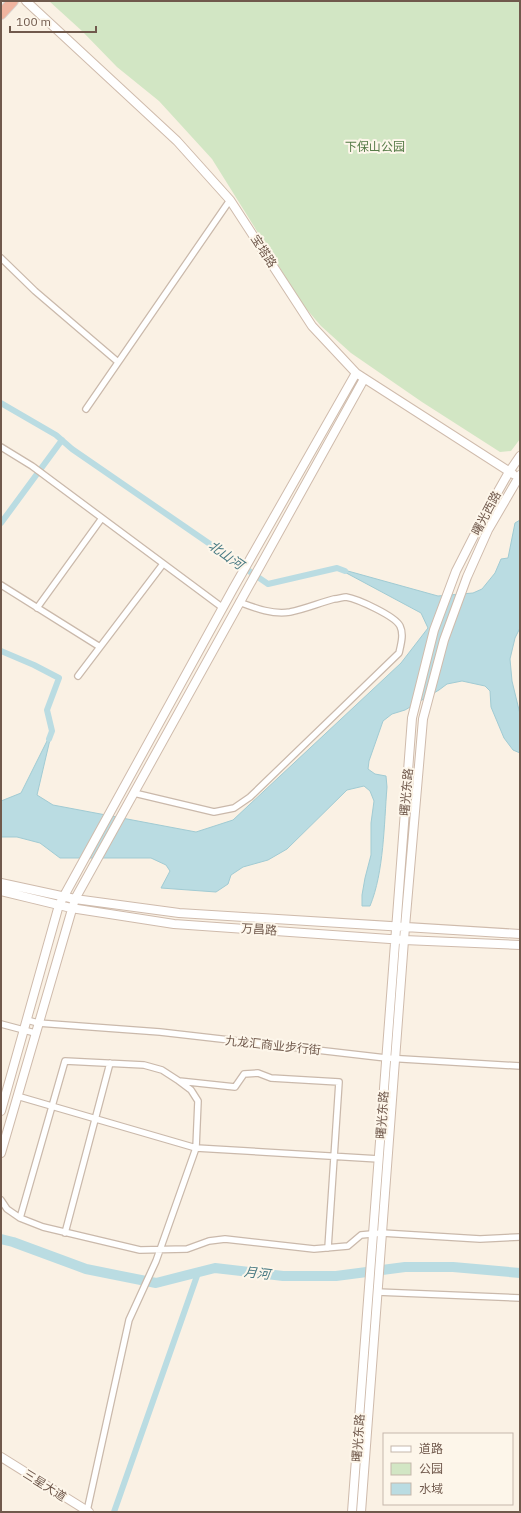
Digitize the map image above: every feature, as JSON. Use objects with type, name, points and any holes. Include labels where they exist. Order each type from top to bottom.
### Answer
[{"type":"highway","points":[[1,14],[13,1]]},
{"type":"main road","name":"宝塔路","points":[[26,1],[177,141],[230,200],[312,326],[356,373],[519,477]]},
{"type":"main road","points":[[1,1111],[59,905],[222,608],[356,373]]},
{"type":"main road","points":[[1,1153],[71,908],[75,899],[364,379]]},
{"type":"main road","name":"曙光西路","points":[[412,718],[434,630],[456,572],[483,518],[509,472],[520,456]]},
{"type":"main road","name":"曙光西路","points":[[423,720],[444,640],[467,577],[488,530],[519,477]]},
{"type":"main road","name":"曙光东路","points":[[352,1512],[394,939],[412,718]]},
{"type":"main road","name":"曙光东路","points":[[362,1512],[380,1249],[423,720]]},
{"type":"main road","name":"万昌路","points":[[1,883],[75,899],[179,914],[520,934]]},
{"type":"main road","name":"万昌路","points":[[1,892],[71,908],[174,924],[404,940],[520,945]]},
{"type":"main road","name":"三星大道","points":[[1,1457],[85,1512]]},
{"type":"main road","name":"三星大道","points":[[1,1464],[85,1512]]},
{"type":"street","points":[[86,409],[230,200]]},
{"type":"street","points":[[1,258],[36,291],[118,362]]},
{"type":"street","points":[[1,447],[32,466],[222,608]]},
{"type":"street","points":[[37,608],[102,518]]},
{"type":"street","points":[[78,676],[163,564]]},
{"type":"street","points":[[1,585],[100,647]]},
{"type":"street","points":[[134,794],[214,812],[234,808],[250,797],[399,653],[402,641],[400,626],[392,618],[346,597],[321,602],[290,612],[275,612],[239,602]]},
{"type":"street","name":"九龙汇商业步行街","points":[[27,1020],[38,1023],[160,1032],[386,1058],[520,1066]]},
{"type":"street","points":[[1,1024],[35,1033]]},
{"type":"street","points":[[20,1218],[65,1061],[144,1065],[162,1070],[191,1090],[198,1101],[196,1148],[156,1261],[129,1320],[85,1512]]},
{"type":"street","points":[[65,1233],[110,1063]]},
{"type":"street","points":[[179,1081],[235,1087],[244,1074],[258,1073],[271,1078],[339,1082],[328,1248]]},
{"type":"street","points":[[17,1096],[196,1148],[379,1159]]},
{"type":"street","points":[[1,1200],[7,1209],[20,1218],[43,1227],[140,1250],[187,1249],[209,1241],[224,1239],[314,1249],[348,1246],[361,1235],[382,1233],[480,1239],[520,1236]]},
{"type":"street","points":[[377,1292],[520,1298]]},
{"type":"green space","name":"下保山公园","points":[[49,1],[520,1],[520,439],[511,451],[500,452],[422,402],[351,353],[321,326],[303,305],[212,159],[159,101],[117,67],[82,31]]},
{"type":"water","points":[[520,520],[520,628],[515,638],[510,659],[512,681],[520,714],[520,753],[513,750],[504,738],[491,707],[490,691],[485,686],[462,681],[447,684],[405,710],[392,714],[383,721],[369,761],[368,769],[375,774],[386,776],[387,787],[381,863],[375,893],[370,906],[362,906],[362,895],[371,855],[371,823],[374,801],[370,791],[364,786],[347,790],[287,849],[268,860],[243,867],[231,875],[228,884],[216,892],[161,888],[170,871],[166,865],[151,858],[60,858],[40,843],[17,837],[1,837],[1,801],[21,793],[52,731],[37,795],[53,805],[196,832],[233,820],[401,663],[428,628],[421,613],[337,568],[438,596],[473,593],[482,589],[495,573],[501,559],[508,558],[515,523]]},
{"type":"waterway","name":"北山河","points":[[1,403],[56,435],[72,449],[268,584],[337,568],[345,571]]},
{"type":"waterway","points":[[1,523],[62,440]]},
{"type":"waterway","points":[[1,651],[34,665],[59,678],[47,710],[52,731],[49,739]]},
{"type":"waterway","name":"月河","points":[[1,1239],[86,1269],[156,1283],[215,1268],[283,1276],[336,1276],[405,1267],[453,1267],[520,1273]]},
{"type":"waterway","points":[[114,1512],[198,1273]]}]
